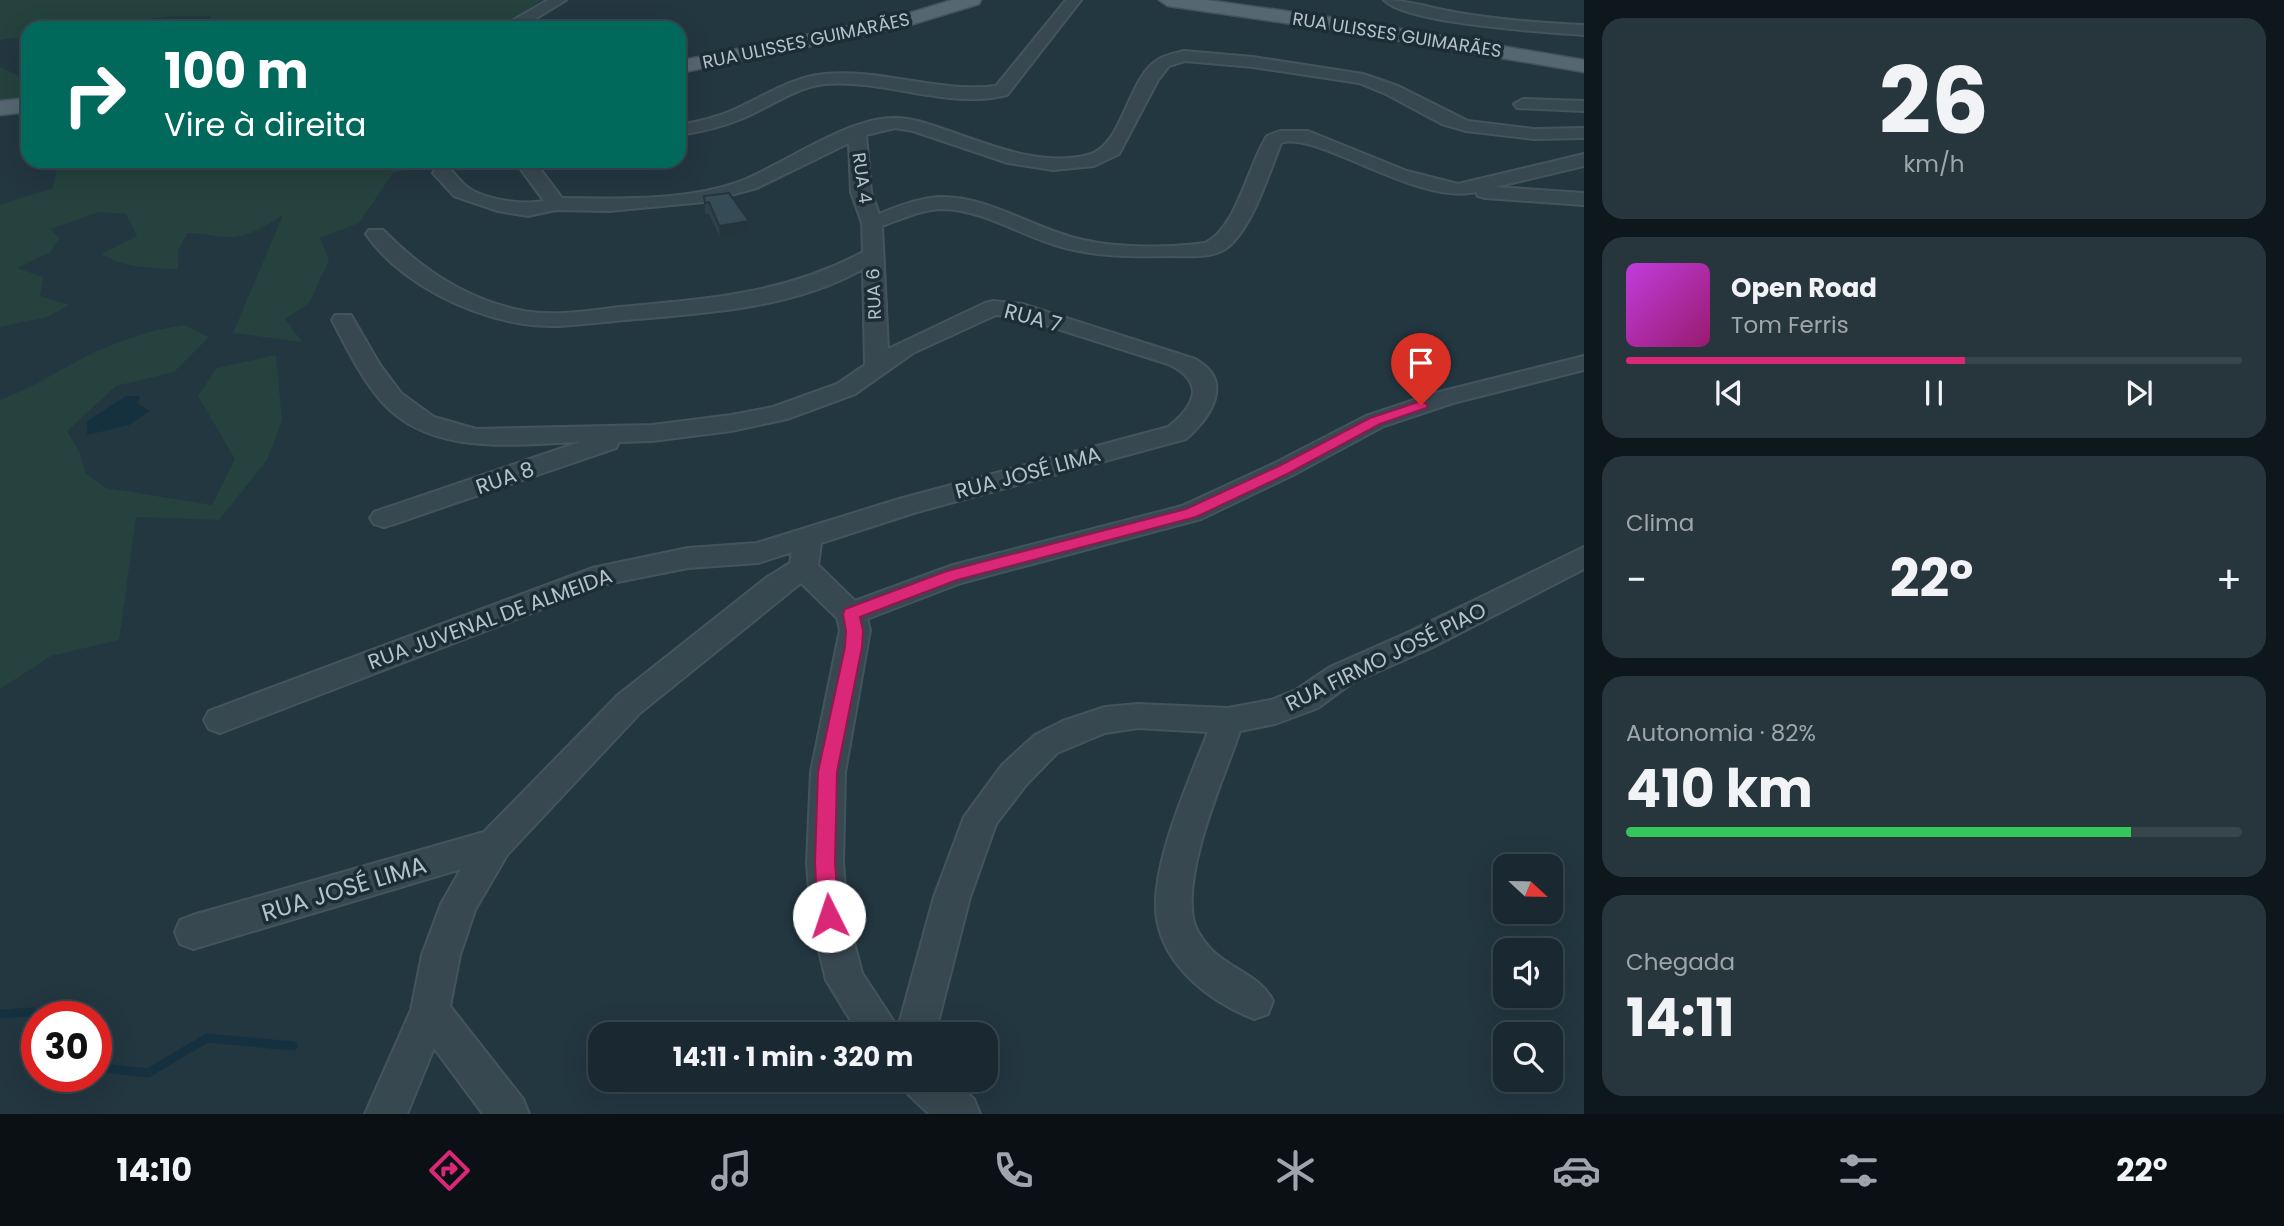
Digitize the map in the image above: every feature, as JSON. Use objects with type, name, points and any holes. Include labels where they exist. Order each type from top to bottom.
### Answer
[{"type":"main road","name":"RUA ULISSES GUIMARÃES","points":[[686,66],[907,20],[972,0]]},
{"type":"main road","name":"RUA ULISSES GUIMARÃES","points":[[1168,0],[1355,27],[1584,65]]},
{"type":"main road","points":[[0,108],[21,106]]},
{"type":"street","points":[[521,21],[559,0]]},
{"type":"street","points":[[686,128],[722,120],[793,87],[822,79],[864,80],[968,95],[1001,91],[1074,0]]},
{"type":"street","points":[[1391,0],[1416,9],[1444,14],[1584,30]]},
{"type":"street","points":[[443,173],[461,192],[498,205],[528,211],[556,204],[609,205],[718,192],[750,184],[858,132],[895,123],[916,126],[1009,157],[1053,164],[1094,160],[1112,150],[1150,79],[1163,63],[1184,56],[1253,62],[1363,79],[1392,90],[1448,120],[1490,131],[1584,133]]},
{"type":"street","points":[[1523,104],[1584,106]]},
{"type":"street","name":"RUA 4","points":[[858,132],[861,192],[872,223]]},
{"type":"street","points":[[872,223],[918,207],[953,204],[990,212],[1082,246],[1129,251],[1180,250],[1218,245],[1231,231],[1273,141],[1291,134],[1314,139],[1400,175],[1458,190],[1584,199]]},
{"type":"street","points":[[1458,190],[1584,160]]},
{"type":"street","points":[[529,168],[556,204]]},
{"type":"street","name":"RUA 6","points":[[872,223],[877,366]]},
{"type":"street","points":[[376,234],[395,256],[460,297],[504,313],[559,320],[740,301],[828,278],[873,255]]},
{"type":"street","name":"RUA 7","points":[[625,434],[694,428],[778,414],[846,388],[905,348],[972,315],[993,308],[1008,308],[1148,349],[1196,370]]},
{"type":"street","points":[[343,320],[385,392],[418,419],[456,434],[476,437],[625,434]]},
{"type":"street","points":[[851,614],[953,575],[1191,513],[1284,469],[1375,421],[1444,398],[1584,363]]},
{"type":"street","name":"RUA JOSÉ LIMA","points":[[805,554],[908,505],[1177,433],[1196,418],[1203,403],[1203,386],[1196,370]]},
{"type":"street","name":"RUA 8","points":[[384,518],[549,464],[625,434]]},
{"type":"street","name":"RUA JUVENAL DE ALMEIDA","points":[[220,720],[602,575],[688,558],[758,553],[805,554]]},
{"type":"street","points":[[386,1114],[430,1011],[441,955],[458,904],[495,844],[629,704],[776,585],[805,554],[851,614],[855,631],[828,772],[825,863],[829,916],[845,980],[873,1022]]},
{"type":"street","name":"RUA FIRMO JOSÉ PIAO","points":[[919,1022],[952,897],[981,817],[1014,775],[1046,744],[1074,730],[1105,720],[1138,716],[1228,720],[1275,712],[1307,699],[1341,676],[1420,640],[1584,557]]},
{"type":"street","points":[[1228,720],[1195,814],[1177,876],[1174,917],[1189,951],[1208,972],[1254,1002]]},
{"type":"street","name":"RUA JOSÉ LIMA","points":[[194,932],[495,844]]},
{"type":"street","points":[[430,1011],[508,1114]]},
{"type":"street","points":[[935,1092],[960,1114]]},
{"type":"green space","points":[[0,0],[541,0],[507,21],[210,21],[210,16],[171,16],[136,21],[21,21],[21,37],[0,40]]},
{"type":"green space","points":[[0,67],[21,77],[21,100],[0,102]]},
{"type":"green space","points":[[417,168],[393,173],[359,223],[320,238],[329,260],[309,303],[285,319],[302,342],[233,333],[283,215],[241,236],[187,233],[178,251],[178,269],[129,265],[101,254],[137,236],[126,214],[100,212],[50,229],[60,238],[50,252],[17,268],[43,277],[40,296],[69,305],[47,317],[0,327],[0,205],[53,188],[57,169]]},
{"type":"green space","points":[[184,325],[209,337],[174,372],[116,386],[67,431],[80,453],[86,474],[106,488],[212,505],[235,459],[198,396],[217,368],[276,355],[282,420],[267,460],[219,520],[136,517],[119,640],[51,656],[0,689],[0,400],[110,346],[147,333]]},
{"type":"water","points":[[126,396],[140,396],[138,404],[150,411],[129,425],[87,435],[87,421]]},
{"type":"building","points":[[729,193],[749,221],[719,226],[709,202],[705,203],[704,196]]},
{"type":"waterway","points":[[0,1014],[21,1013]]},
{"type":"waterway","points":[[112,1069],[148,1073],[207,1038],[293,1046]]},
{"type":"route","points":[[829,916],[825,863],[828,772],[853,647],[855,631],[851,614],[953,575],[1154,525],[1191,513],[1284,469],[1375,421],[1421,405]]}]
